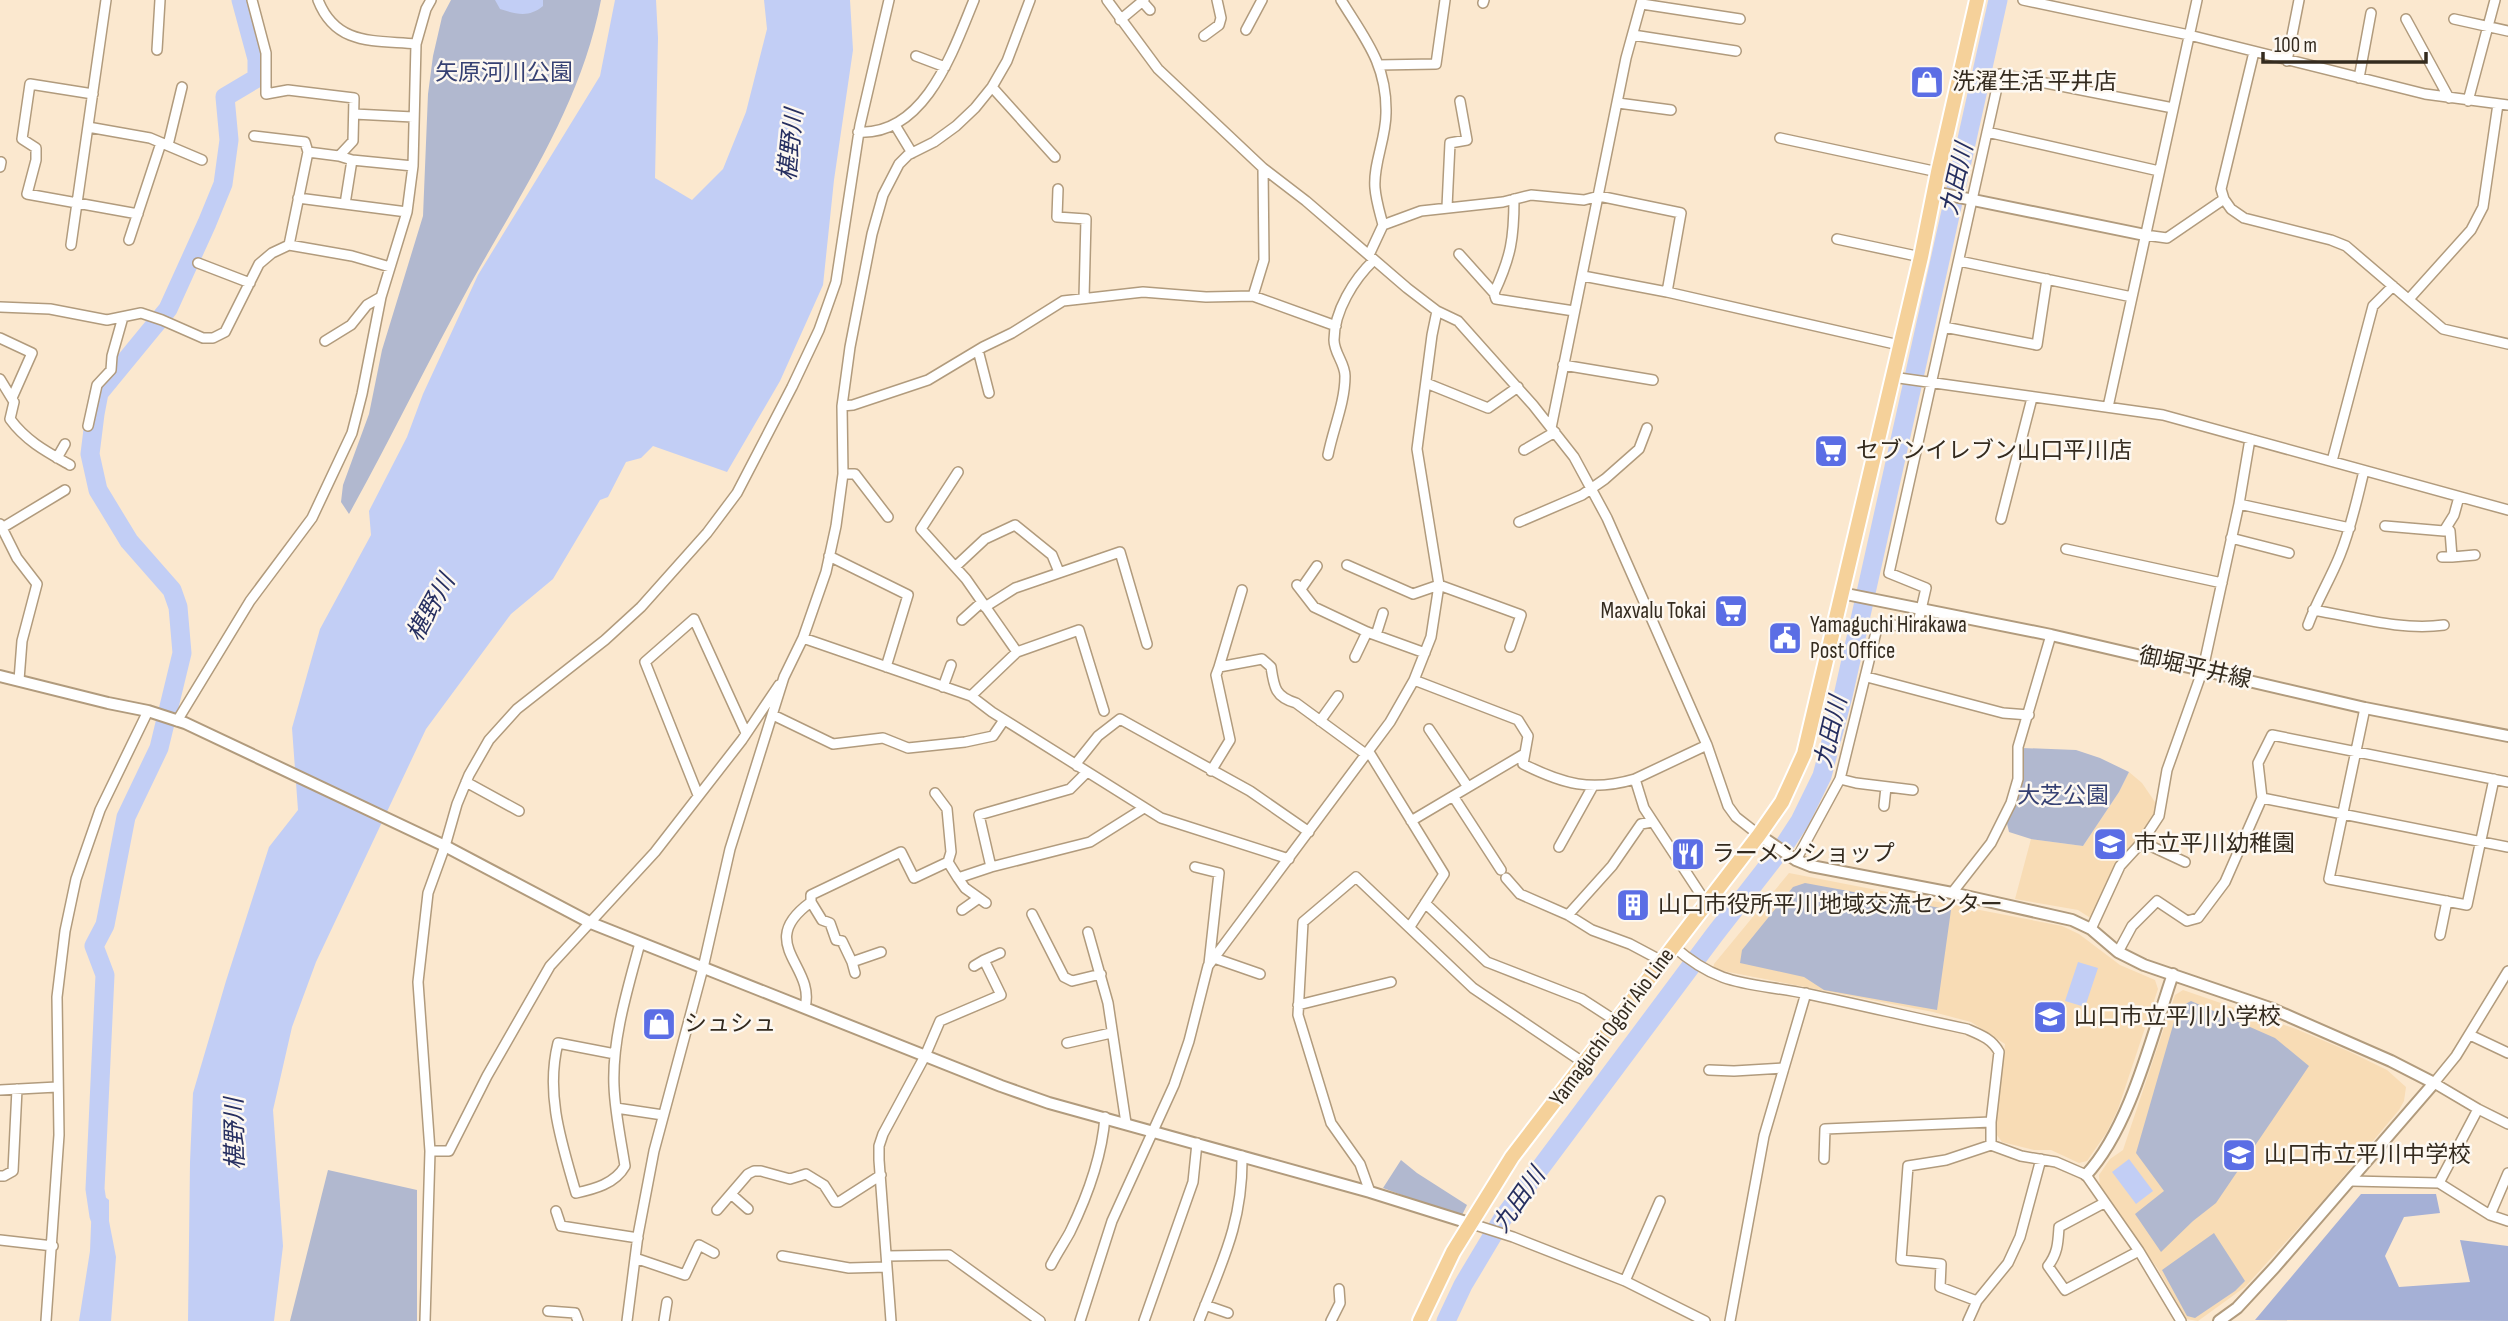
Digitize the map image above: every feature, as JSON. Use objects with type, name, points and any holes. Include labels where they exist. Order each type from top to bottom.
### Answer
[{"type":"main road","name":"Yamaguchi Ogori Aio Line","points":[[1420,1321],[1512,1157],[1662,961],[1678,950],[1707,904],[1765,839],[1804,754],[1842,593],[1898,378],[1899,345],[1940,193],[1938,172],[1977,0]]},
{"type":"street","points":[[71,246],[106,0]]},
{"type":"street","points":[[157,50],[159,0]]},
{"type":"street","points":[[252,0],[266,53],[266,94],[288,90],[354,98],[353,141],[339,156]]},
{"type":"street","points":[[317,0],[326,19],[341,32],[360,39],[416,44]]},
{"type":"street","points":[[181,722],[250,601],[312,518],[352,433],[381,297],[407,212],[413,166],[416,44],[431,0]]},
{"type":"street","points":[[425,1321],[430,1151],[418,982],[428,893],[441,844],[466,782],[489,740],[517,709],[605,640],[641,607],[707,533],[737,493],[819,330],[836,282],[858,132],[889,0]]},
{"type":"street","points":[[858,132],[872,133],[895,125],[911,115],[945,67],[974,0]]},
{"type":"street","points":[[627,1321],[638,1238],[663,1115],[703,968],[734,836],[785,677],[803,638],[825,575],[843,474],[842,406],[872,234],[890,180],[899,164],[956,126],[992,87],[1007,61],[1030,0]]},
{"type":"street","points":[[1107,0],[1157,69],[1263,168],[1437,310],[1458,321],[1518,387],[1574,457],[1613,530],[1707,745],[1728,806],[1736,817],[1794,859],[1828,870],[2062,916],[2091,929],[2118,952],[2144,965],[2270,1008],[2391,1061],[2508,1124]]},
{"type":"street","points":[[1204,36],[1219,25],[1221,18],[1217,0]]},
{"type":"street","points":[[1246,30],[1262,0]]},
{"type":"street","points":[[1328,455],[1345,376],[1334,341],[1336,326],[1346,297],[1372,257],[1384,225],[1375,188],[1386,113],[1383,83],[1371,46],[1340,0]]},
{"type":"street","points":[[1378,65],[1436,64],[1445,0]]},
{"type":"street","points":[[2023,0],[2189,34],[2287,61],[2449,98],[2503,105],[2483,207],[2470,230],[2409,299]]},
{"type":"street","points":[[2108,407],[2197,0]]},
{"type":"street","points":[[2287,61],[2299,0]]},
{"type":"street","points":[[2468,101],[2495,0]]},
{"type":"street","points":[[1119,20],[1143,1],[1150,10]]},
{"type":"street","points":[[1524,450],[1553,430],[1563,365],[1626,58],[1642,2],[1740,19]]},
{"type":"street","points":[[2359,78],[2371,13]]},
{"type":"street","points":[[2406,19],[2449,98]]},
{"type":"street","points":[[2454,19],[2508,30]]},
{"type":"street","points":[[1633,35],[1736,51]]},
{"type":"street","points":[[2254,52],[2221,189],[2231,209],[2244,218],[2346,246],[2359,254],[2443,329],[2508,344]]},
{"type":"street","points":[[916,56],[945,67]]},
{"type":"street","points":[[1794,859],[1840,779],[1878,624],[1917,627],[1922,608],[1926,589],[1889,573],[1959,261],[1970,199],[2000,74],[2173,108]]},
{"type":"street","points":[[93,94],[30,84],[22,139],[36,148],[36,160],[27,194],[138,214]]},
{"type":"street","points":[[129,240],[182,87]]},
{"type":"street","points":[[992,87],[1055,157]]},
{"type":"street","points":[[1447,207],[1450,142],[1467,140],[1460,101]]},
{"type":"street","points":[[1618,103],[1671,110]]},
{"type":"street","points":[[354,114],[413,117]]},
{"type":"street","points":[[895,125],[912,153]]},
{"type":"street","points":[[88,127],[150,138],[202,160]]},
{"type":"street","points":[[1987,132],[2159,170]]},
{"type":"street","points":[[254,136],[304,142],[308,152],[289,245]]},
{"type":"street","points":[[1780,138],[1938,172]]},
{"type":"street","points":[[308,152],[352,160],[413,166]]},
{"type":"street","points":[[345,204],[352,160]]},
{"type":"street","points":[[0,167],[1,162]]},
{"type":"street","points":[[1253,296],[1264,260],[1263,168]]},
{"type":"street","points":[[1058,189],[1057,217],[1086,219],[1084,298]]},
{"type":"street","points":[[1940,193],[2167,238],[2224,199]]},
{"type":"street","points":[[1384,225],[1420,211],[1531,195],[1584,200],[1598,196],[1681,213],[1667,292]]},
{"type":"street","points":[[298,198],[407,212]]},
{"type":"street","points":[[1494,293],[1506,266],[1514,236],[1514,199]]},
{"type":"street","points":[[1837,239],[1921,257]]},
{"type":"street","points":[[0,307],[50,309],[107,320],[141,313],[203,338],[213,338],[225,332],[259,264],[272,253],[289,245],[352,256],[390,267]]},
{"type":"street","points":[[1459,254],[1494,293],[1496,299],[1574,311]]},
{"type":"street","points":[[1959,261],[2132,297]]},
{"type":"street","points":[[198,263],[250,284]]},
{"type":"street","points":[[1583,276],[1667,292],[1899,345]]},
{"type":"street","points":[[1944,327],[2036,345],[2047,279]]},
{"type":"street","points":[[2332,461],[2373,306],[2393,286]]},
{"type":"street","points":[[842,406],[853,405],[928,380],[1012,333],[1063,300],[1143,292],[1206,297],[1253,296],[1336,326]]},
{"type":"street","points":[[325,341],[351,325],[368,305],[381,297]]},
{"type":"street","points":[[1212,962],[1390,722],[1414,680],[1431,637],[1439,585],[1417,449],[1437,310]]},
{"type":"street","points":[[88,426],[97,385],[111,370],[111,356],[123,317]]},
{"type":"street","points":[[0,338],[33,353],[12,398]]},
{"type":"street","points":[[978,350],[989,393]]},
{"type":"street","points":[[1563,365],[1653,380]]},
{"type":"street","points":[[1898,378],[2163,415],[2508,510]]},
{"type":"street","points":[[0,379],[14,402],[10,419],[20,432],[70,465]]},
{"type":"street","points":[[1426,383],[1488,408],[1518,387]]},
{"type":"street","points":[[2001,519],[2032,398]]},
{"type":"street","points":[[1519,522],[1591,489],[1639,449],[1647,428]]},
{"type":"street","points":[[2091,929],[2120,866],[2142,842],[2159,816],[2167,770],[2203,669],[2239,504],[2250,439]]},
{"type":"street","points":[[57,458],[65,444]]},
{"type":"street","points":[[958,471],[921,529],[984,604],[1017,652]]},
{"type":"street","points":[[2308,625],[2350,528],[2364,471]]},
{"type":"street","points":[[843,474],[855,474],[888,517]]},
{"type":"street","points":[[19,680],[22,640],[37,584],[17,558],[1,526],[65,489]]},
{"type":"street","points":[[2385,526],[2444,531],[2454,515],[2459,497]]},
{"type":"street","points":[[2239,504],[2350,528]]},
{"type":"street","points":[[955,567],[985,539],[1015,525],[1052,555],[1059,572]]},
{"type":"street","points":[[2447,528],[2450,531],[2447,557],[2475,555]]},
{"type":"street","points":[[2231,538],[2289,553]]},
{"type":"street","points":[[2066,549],[2222,583]]},
{"type":"street","points":[[962,620],[1014,588],[1120,552],[1147,644]]},
{"type":"street","points":[[829,556],[908,594],[886,667]]},
{"type":"street","points":[[1347,565],[1413,594],[1439,585],[1521,615],[1510,647]]},
{"type":"street","points":[[1317,566],[1299,587],[1314,607],[1371,633],[1425,653]]},
{"type":"street","points":[[1211,771],[1230,740],[1216,674],[1242,590]]},
{"type":"street","name":"御堀平井線","points":[[1842,593],[2051,635],[2365,708],[2508,736]]},
{"type":"street","points":[[2314,610],[2400,625],[2426,628],[2444,625]]},
{"type":"street","points":[[1355,657],[1383,613]]},
{"type":"street","points":[[698,795],[645,662],[694,619],[746,733]]},
{"type":"street","points":[[971,696],[1017,652],[1084,629],[1104,711]]},
{"type":"street","points":[[1952,893],[1991,843],[2011,803],[2018,779],[2018,747],[2051,635]]},
{"type":"street","points":[[803,638],[971,696],[1004,720],[1161,818],[1289,859]]},
{"type":"street","points":[[1219,667],[1262,660],[1271,667],[1275,688],[1283,699],[1296,703],[1368,754],[1444,874],[1411,925]]},
{"type":"street","points":[[943,687],[951,665]]},
{"type":"street","points":[[0,676],[108,704],[148,711],[181,722],[441,844],[591,923],[925,1056],[1037,1098],[1370,1192],[1510,1236],[1625,1281],[1705,1321]]},
{"type":"street","points":[[430,1151],[449,1150],[487,1076],[550,966],[655,852],[785,677]]},
{"type":"street","points":[[1867,677],[2003,713],[2029,715]]},
{"type":"street","points":[[1414,680],[1518,720],[1528,736],[1523,764],[1553,779],[1593,786],[1614,785],[1635,779],[1707,745]]},
{"type":"street","points":[[1320,721],[1339,695]]},
{"type":"street","points":[[2365,708],[2329,879],[2467,905],[2494,779]]},
{"type":"street","points":[[46,1321],[59,1135],[57,997],[65,931],[76,879],[100,810],[148,711]]},
{"type":"street","points":[[773,715],[833,744],[886,738],[908,748],[993,736],[1004,720]]},
{"type":"street","points":[[1077,766],[1098,736],[1119,719],[1250,791],[1309,832]]},
{"type":"street","points":[[1429,729],[1468,787]]},
{"type":"street","points":[[2118,952],[2132,926],[2157,901],[2187,921],[2198,918],[2225,882],[2262,798],[2258,763],[2272,735],[2508,782]]},
{"type":"street","points":[[1411,821],[1524,754]]},
{"type":"street","points":[[991,867],[979,815],[1070,789],[1087,772]]},
{"type":"street","points":[[1635,779],[1644,808],[1652,822],[1707,904]]},
{"type":"street","points":[[1840,779],[1913,790]]},
{"type":"street","points":[[466,782],[519,811]]},
{"type":"street","points":[[1559,847],[1593,786]]},
{"type":"street","points":[[1884,806],[1886,787]]},
{"type":"street","points":[[855,973],[842,941],[836,940],[830,923],[822,920],[811,902],[811,895],[901,852],[914,878],[948,862],[951,852],[947,809],[936,793]]},
{"type":"street","points":[[1453,796],[1503,874],[1520,894],[1662,961]]},
{"type":"street","points":[[2262,798],[2508,847]]},
{"type":"street","points":[[958,878],[1090,842],[1144,808]]},
{"type":"street","points":[[1568,915],[1612,866],[1641,824],[1652,822]]},
{"type":"street","points":[[2142,842],[2185,862]]},
{"type":"street","points":[[948,862],[965,888],[982,901],[962,910]]},
{"type":"street","points":[[1080,1321],[1112,1220],[1174,1085],[1212,962],[1219,873],[1195,867]]},
{"type":"street","points":[[1370,1192],[1360,1164],[1331,1123],[1298,1014],[1303,922],[1356,877],[1473,988],[1584,1063]]},
{"type":"street","points":[[2440,935],[2447,901]]},
{"type":"street","points":[[805,1007],[808,996],[792,959],[788,933],[789,923],[811,902]]},
{"type":"street","points":[[1425,903],[1487,962],[1582,999],[1616,1021]]},
{"type":"street","points":[[1032,914],[1064,977],[1072,982],[1101,974]]},
{"type":"street","points":[[1088,932],[1101,974],[1126,1123]]},
{"type":"street","points":[[615,1054],[558,1043],[554,1058],[553,1105],[576,1193],[597,1189],[620,1175],[625,1166],[616,1108],[615,1054],[640,943]]},
{"type":"street","points":[[1678,950],[1705,971],[1737,983],[1806,993],[1967,1029],[1987,1038],[1999,1052],[1991,1145]]},
{"type":"street","points":[[852,962],[881,952]]},
{"type":"street","points":[[974,966],[1000,953]]},
{"type":"street","points":[[891,1321],[879,1146],[940,1021],[1001,996],[984,960]]},
{"type":"street","points":[[1212,962],[1260,974]]},
{"type":"street","points":[[2219,1321],[2237,1308],[2275,1267],[2434,1083],[2470,1035],[2505,981],[2508,971]]},
{"type":"street","points":[[2086,1175],[2098,1163],[2126,1110],[2173,974]]},
{"type":"street","points":[[1298,1005],[1391,982]]},
{"type":"street","points":[[1730,1321],[1764,1136],[1806,993]]},
{"type":"street","points":[[1068,1043],[1111,1033]]},
{"type":"street","points":[[2470,1035],[2508,1053]]},
{"type":"street","points":[[1709,1070],[1784,1068]]},
{"type":"street","points":[[0,1090],[57,1087]]},
{"type":"street","points":[[0,1175],[4,1176],[13,1171],[17,1089]]},
{"type":"street","points":[[616,1108],[663,1115]]},
{"type":"street","points":[[2439,1183],[2478,1109]]},
{"type":"street","points":[[1051,1265],[1069,1234],[1089,1185],[1103,1139],[1105,1117]]},
{"type":"street","points":[[1824,1158],[1825,1129],[1991,1122]]},
{"type":"street","points":[[1144,1321],[1193,1182],[1196,1143]]},
{"type":"street","points":[[1977,1301],[1940,1287],[1941,1264],[1901,1260],[1908,1166],[1947,1160],[1991,1145],[2021,1156],[2056,1162],[2086,1175],[2138,1251],[2180,1321]]},
{"type":"street","points":[[1199,1321],[1237,1219],[1242,1180],[1241,1156]]},
{"type":"street","points":[[1968,1321],[1977,1301],[2008,1263],[2020,1237],[2041,1159]]},
{"type":"street","points":[[718,1210],[748,1174],[754,1171],[790,1179],[806,1174],[824,1185],[835,1202],[881,1175]]},
{"type":"street","points":[[2490,1215],[2508,1173]]},
{"type":"street","points":[[2351,1181],[2439,1183],[2490,1215],[2508,1221]]},
{"type":"street","points":[[732,1194],[748,1209]]},
{"type":"street","points":[[1625,1281],[1660,1202]]},
{"type":"street","points":[[2104,1203],[2059,1227],[2058,1247],[2048,1266],[2065,1290],[2138,1251]]},
{"type":"street","points":[[556,1210],[561,1226],[638,1238]]},
{"type":"street","points":[[0,1240],[53,1246]]},
{"type":"street","points":[[635,1258],[688,1277],[699,1245],[714,1253]]},
{"type":"street","points":[[887,1256],[949,1255],[1040,1321]]},
{"type":"street","points":[[782,1256],[849,1268],[887,1267]]},
{"type":"street","points":[[1331,1321],[1340,1303],[1339,1289]]},
{"type":"street","points":[[664,1321],[667,1302]]},
{"type":"street","points":[[1205,1305],[1228,1313]]},
{"type":"street","points":[[548,1311],[575,1313],[578,1321]]},
{"type":"shaded area","name":"市立平川幼稚園","points":[[2129,772],[2142,783],[2157,805],[2156,815],[2092,919],[2078,910],[2015,899],[2031,839],[2083,846]]},
{"type":"shaded area","name":"山口市立平川小学校","points":[[1789,873],[2062,926],[2079,934],[2120,965],[2155,980],[2158,989],[2118,1109],[2107,1132],[2087,1161],[2079,1163],[2051,1150],[2034,1150],[2002,1142],[1994,1131],[2005,1044],[1971,1022],[1933,1012],[1713,969],[1714,964]]},
{"type":"shaded area","name":"山口市立平川中学校","points":[[2183,990],[2296,1029],[2348,1051],[2387,1070],[2406,1087],[2404,1101],[2399,1110],[2321,1203],[2245,1287],[2198,1321],[2186,1319],[2158,1269],[2100,1189],[2099,1175],[2110,1159],[2123,1150],[2175,995]]},
{"type":"shaded area","points":[[2361,1194],[2436,1194],[2440,1213],[2404,1217],[2385,1256],[2399,1287],[2470,1282],[2460,1240],[2508,1246],[2508,1321],[2255,1320]]},
{"type":"green space","name":"矢原河川公園","points":[[451,0],[601,0],[592,39],[579,76],[548,146],[471,283],[349,514],[341,502],[343,485],[369,414],[382,350],[423,216],[428,94],[442,17]]},
{"type":"green space","name":"大芝公園","points":[[2022,748],[2076,750],[2129,772],[2083,846],[2031,839],[2009,832],[2006,819]]},
{"type":"green space","points":[[1805,883],[1951,910],[1937,1010],[1824,990],[1804,977],[1740,963],[1742,950],[1793,887]]},
{"type":"green space","points":[[2191,1001],[2275,1038],[2309,1066],[2216,1203],[2161,1252],[2135,1214],[2164,1191],[2136,1153],[2178,1008]]},
{"type":"green space","points":[[1401,1160],[1467,1205],[1461,1217],[1383,1188]]},
{"type":"green space","points":[[328,1170],[417,1190],[417,1321],[290,1321]]},
{"type":"green space","points":[[2214,1233],[2245,1281],[2195,1318],[2187,1316],[2162,1270]]},
{"type":"water","points":[[495,0],[543,0],[543,6],[527,14],[517,13],[500,9]]},
{"type":"water","name":"椹野川","points":[[615,0],[656,0],[658,38],[655,178],[692,200],[723,169],[746,112],[767,29],[764,0],[850,0],[853,50],[834,180],[823,285],[780,381],[727,472],[653,446],[641,458],[626,462],[608,497],[600,500],[553,579],[511,614],[426,729],[316,962],[292,1027],[273,1110],[283,1246],[274,1321],[188,1321],[193,1093],[269,847],[298,810],[292,728],[320,629],[371,535],[369,511],[407,437],[423,394],[478,275],[600,76]]},
{"type":"water","points":[[2078,962],[2098,968],[2085,1007],[2065,1001]]},
{"type":"water","points":[[2129,1159],[2153,1191],[2136,1204],[2112,1172]]},
{"type":"water","points":[[95,1189],[109,1200],[109,1221],[116,1257],[111,1321],[79,1321],[90,1251]]},
{"type":"waterway","points":[[99,1216],[95,1189],[105,975],[94,946],[105,925],[126,817],[159,748],[182,653],[178,607],[172,590],[129,541],[98,490],[90,454],[99,393],[168,309],[223,184],[229,140],[225,97],[257,78],[257,59],[241,0]]},
{"type":"waterway","name":"九田川","points":[[1446,1321],[1463,1285],[1503,1218],[1785,844],[1800,821],[1822,776],[1843,696],[1998,0]]},
{"type":"place","name":"洗濯生活 平井店","points":[[1927,82]]},
{"type":"place","name":"セブンイレブン山口平川店","points":[[1831,451]]},
{"type":"place","name":"Maxvalu Tokai","points":[[1731,611]]},
{"type":"place","name":"Yamaguchi Hirakawa Post Office","points":[[1785,638]]},
{"type":"place","name":"市立平川幼稚園","points":[[2110,844]]},
{"type":"place","name":"ラーメンショップ","points":[[1688,854]]},
{"type":"place","name":"山口市役所平川地域交流センター","points":[[1633,905]]},
{"type":"place","name":"山口市立平川小学校","points":[[2050,1017]]},
{"type":"place","name":"シュシュ","points":[[659,1024]]},
{"type":"place","name":"山口市立平川中学校","points":[[2239,1155]]}]
